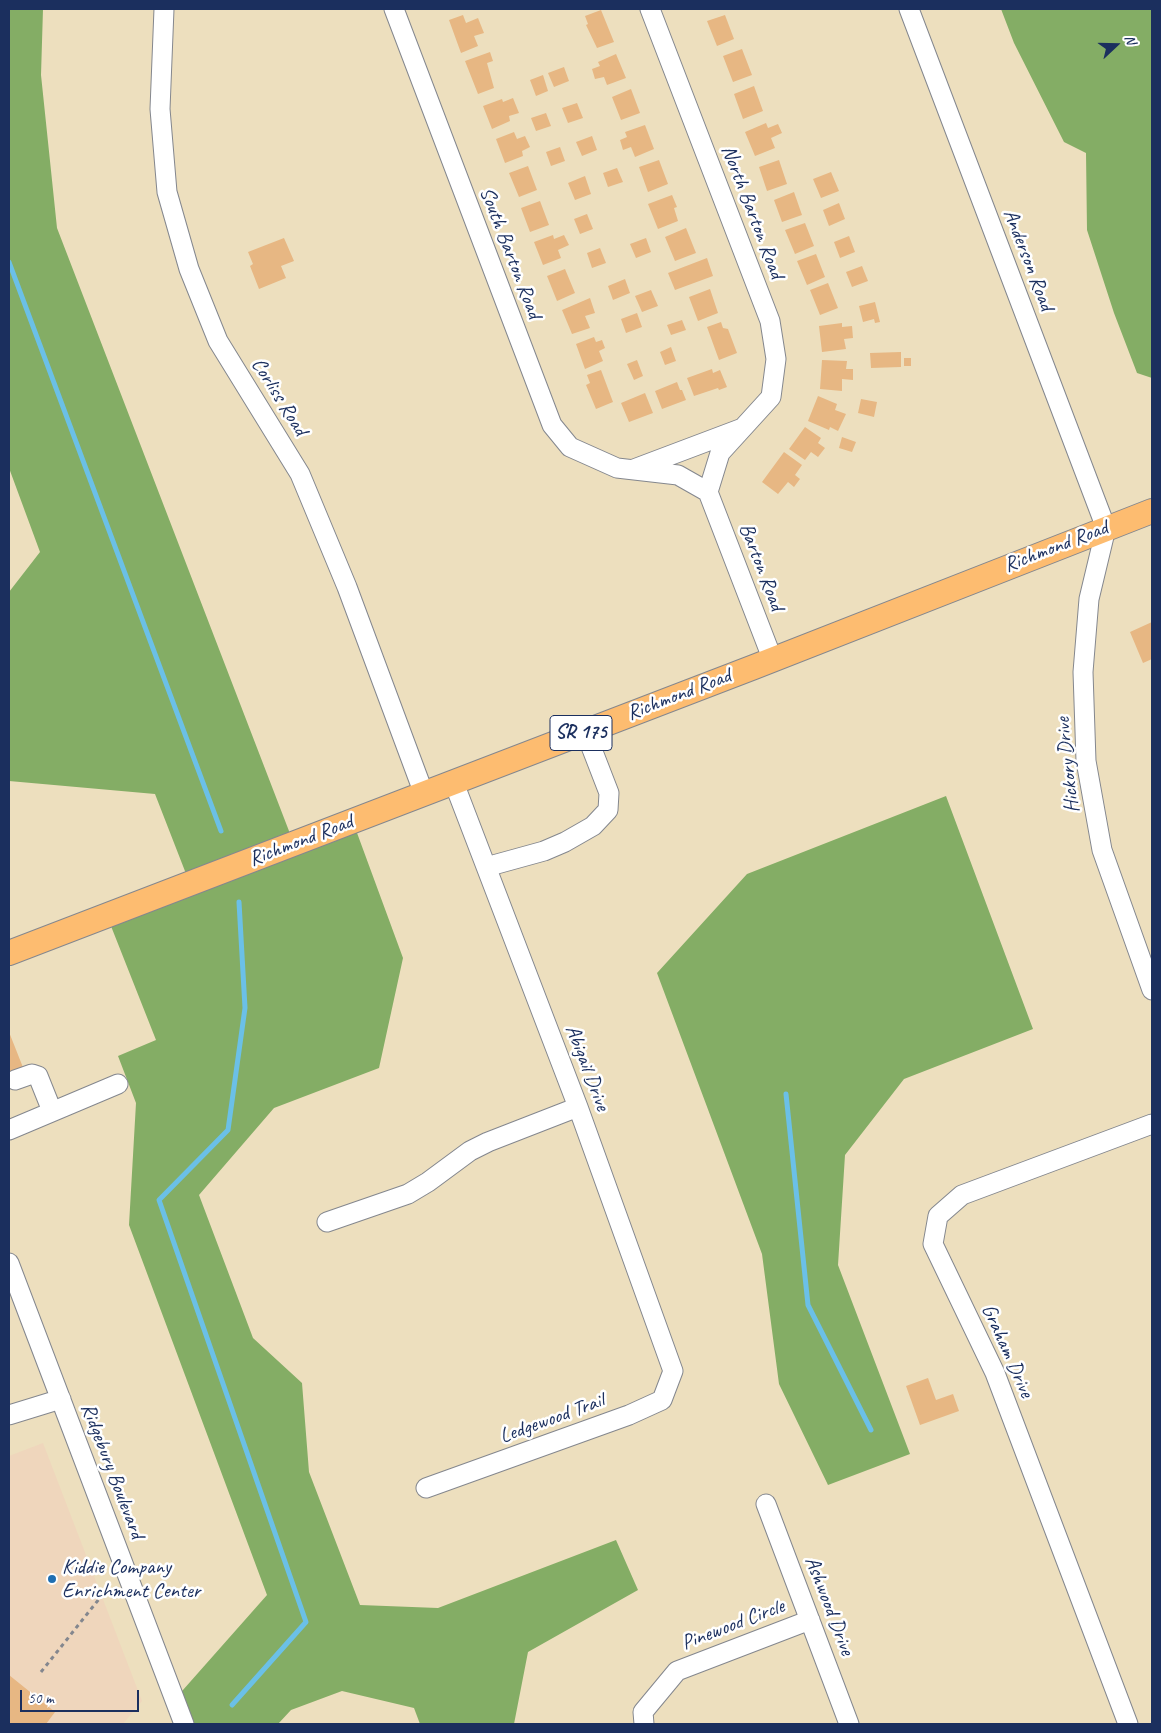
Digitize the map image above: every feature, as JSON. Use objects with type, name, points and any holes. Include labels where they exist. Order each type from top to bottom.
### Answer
[{"type":"main road","name":"Richmond Road","points":[[9,953],[754,667],[772,658],[1152,511]]},
{"type":"street","name":"Corliss Road","points":[[164,9],[160,109],[166,192],[189,269],[218,341],[300,474],[347,587],[424,794]]},
{"type":"street","name":"South Barton Road","points":[[394,9],[552,426],[570,447],[618,468],[678,475],[708,492]]},
{"type":"street","name":"North Barton Road","points":[[650,9],[770,321],[776,359],[771,397],[720,453],[708,492]]},
{"type":"street","name":"Anderson Road","points":[[909,9],[1106,528]]},
{"type":"street","name":"North Barton Road","points":[[631,470],[743,428]]},
{"type":"street","name":"Barton Road","points":[[708,492],[772,658]]},
{"type":"street","name":"Hickory Drive","points":[[1106,528],[1089,599],[1083,672],[1086,761],[1102,850],[1152,990]]},
{"type":"street","points":[[486,867],[544,851],[565,842],[592,826],[608,810],[609,793],[585,731]]},
{"type":"street","name":"Abigail Drive","points":[[454,783],[578,1107],[673,1371]]},
{"type":"street","points":[[15,1080],[32,1074],[38,1076],[52,1112]]},
{"type":"street","points":[[9,1130],[118,1084]]},
{"type":"street","points":[[328,1222],[408,1194],[428,1182],[470,1151],[488,1142],[578,1107]]},
{"type":"street","name":"Graham Drive","points":[[1128,1724],[995,1373],[933,1244],[938,1216],[962,1195],[1152,1124]]},
{"type":"street","name":"Ridgebury Boulevard","points":[[9,1263],[184,1724]]},
{"type":"street","name":"Ledgewood Trail","points":[[426,1488],[628,1415],[662,1400],[673,1371]]},
{"type":"street","points":[[9,1415],[60,1399]]},
{"type":"street","name":"Ashwood Drive","points":[[766,1504],[849,1724]]},
{"type":"street","name":"Pinewood Circle","points":[[644,1724],[643,1712],[677,1671],[810,1620]]},
{"type":"path","points":[[42,1672],[108,1589]]},
{"type":"shaded area","name":"Kiddie Company Enrichment Center","points":[[43,1443],[142,1701],[123,1724],[9,1724],[9,1456]]},
{"type":"green space","points":[[9,9],[43,9],[41,75],[57,228],[294,844],[353,822],[403,958],[379,1068],[274,1108],[199,1195],[253,1338],[302,1383],[309,1472],[360,1605],[438,1608],[616,1540],[638,1590],[528,1652],[514,1724],[420,1724],[414,1708],[342,1691],[291,1710],[278,1724],[184,1724],[175,1699],[267,1595],[129,1225],[136,1103],[118,1056],[156,1040],[107,916],[190,884],[155,794],[9,781],[9,592],[40,552],[9,468]]},
{"type":"green space","points":[[1001,9],[1152,9],[1152,378],[1137,373],[1114,313],[1087,230],[1086,153],[1064,142],[1014,43]]},
{"type":"green space","points":[[946,796],[1033,1029],[904,1079],[845,1155],[838,1265],[910,1454],[828,1485],[779,1384],[762,1254],[657,973],[747,874]]},
{"type":"building","points":[[601,10],[614,42],[597,48],[586,25],[588,24],[585,16]]},
{"type":"building","points":[[463,15],[466,23],[478,18],[484,33],[474,36],[478,46],[461,53],[449,20]]},
{"type":"building","points":[[725,15],[734,39],[717,46],[707,21]]},
{"type":"building","points":[[742,49],[752,75],[733,82],[723,56]]},
{"type":"building","points":[[490,52],[493,61],[487,63],[494,88],[478,94],[465,61]]},
{"type":"building","points":[[616,54],[626,78],[607,85],[604,77],[595,79],[592,69],[600,66],[598,62]]},
{"type":"building","points":[[564,67],[569,81],[554,87],[548,73]]},
{"type":"building","points":[[543,75],[548,91],[536,96],[530,80]]},
{"type":"building","points":[[754,86],[763,111],[743,119],[734,94]]},
{"type":"building","points":[[631,89],[640,113],[621,120],[612,97]]},
{"type":"building","points":[[513,98],[519,113],[509,116],[510,121],[492,129],[483,106],[502,99],[503,102]]},
{"type":"building","points":[[577,103],[583,118],[568,123],[562,108]]},
{"type":"building","points":[[546,113],[551,126],[536,131],[531,118]]},
{"type":"building","points":[[766,123],[768,128],[778,124],[782,133],[771,138],[775,148],[755,156],[745,132]]},
{"type":"building","points":[[645,125],[654,149],[635,157],[631,147],[623,150],[620,140],[627,137],[625,132]]},
{"type":"building","points":[[514,132],[517,139],[525,136],[530,147],[522,151],[523,156],[505,163],[496,139]]},
{"type":"building","points":[[592,136],[597,150],[582,156],[576,142]]},
{"type":"building","points":[[560,147],[565,161],[551,166],[546,152]]},
{"type":"building","points":[[659,160],[668,184],[648,192],[639,167]]},
{"type":"building","points":[[779,160],[787,184],[767,191],[759,167]]},
{"type":"building","points":[[528,166],[537,190],[519,197],[509,173]]},
{"type":"building","points":[[617,168],[623,182],[608,187],[603,173]]},
{"type":"building","points":[[831,172],[839,191],[821,198],[813,179]]},
{"type":"building","points":[[585,176],[591,194],[575,200],[568,183]]},
{"type":"building","points":[[794,192],[802,215],[782,222],[774,200]]},
{"type":"building","points":[[672,195],[677,207],[674,208],[678,221],[658,229],[648,204]]},
{"type":"building","points":[[540,201],[549,225],[530,232],[521,208]]},
{"type":"building","points":[[839,203],[845,219],[829,226],[823,210]]},
{"type":"building","points":[[587,214],[593,229],[580,234],[574,219]]},
{"type":"building","points":[[805,223],[814,246],[795,254],[785,230]]},
{"type":"building","points":[[686,228],[696,253],[675,261],[665,237]]},
{"type":"building","points":[[553,235],[554,239],[564,235],[569,245],[558,250],[561,258],[543,265],[534,242]]},
{"type":"building","points":[[849,236],[855,252],[840,258],[834,242]]},
{"type":"building","points":[[284,238],[294,261],[281,266],[286,278],[259,289],[250,266],[253,264],[248,252]]},
{"type":"building","points":[[646,238],[651,252],[636,258],[630,244]]},
{"type":"building","points":[[600,248],[606,263],[592,268],[587,253]]},
{"type":"building","points":[[816,254],[825,277],[807,285],[797,261]]},
{"type":"building","points":[[707,258],[713,276],[675,290],[668,273]]},
{"type":"building","points":[[862,266],[868,281],[852,287],[846,272]]},
{"type":"building","points":[[565,269],[575,293],[557,301],[547,276]]},
{"type":"building","points":[[625,279],[630,293],[613,300],[608,286]]},
{"type":"building","points":[[828,283],[838,308],[820,315],[810,290]]},
{"type":"building","points":[[710,289],[718,313],[698,321],[689,297]]},
{"type":"building","points":[[651,290],[658,306],[642,312],[635,296]]},
{"type":"building","points":[[590,298],[595,313],[585,316],[590,328],[572,334],[562,310]]},
{"type":"building","points":[[875,302],[880,322],[875,323],[874,319],[863,322],[859,306]]},
{"type":"building","points":[[637,313],[642,327],[626,333],[621,319]]},
{"type":"building","points":[[682,320],[686,330],[671,335],[667,325]]},
{"type":"building","points":[[721,322],[723,328],[728,329],[737,353],[719,360],[707,327]]},
{"type":"building","points":[[842,323],[842,327],[852,326],[853,338],[844,339],[846,349],[822,352],[819,326]]},
{"type":"building","points":[[594,337],[596,342],[602,340],[605,348],[599,351],[603,361],[585,369],[576,344]]},
{"type":"building","points":[[671,347],[676,361],[665,365],[660,352]]},
{"type":"building","points":[[901,352],[901,367],[871,368],[870,353]]},
{"type":"building","points":[[904,358],[911,358],[911,366],[904,366]]},
{"type":"building","points":[[637,360],[643,376],[634,380],[627,364]]},
{"type":"building","points":[[822,360],[847,361],[846,369],[853,369],[853,380],[842,379],[842,391],[820,389]]},
{"type":"building","points":[[712,369],[713,373],[720,370],[727,387],[694,396],[687,378]]},
{"type":"building","points":[[601,370],[613,402],[596,409],[586,385],[590,383],[587,375]]},
{"type":"building","points":[[677,382],[686,400],[662,409],[655,391]]},
{"type":"building","points":[[645,393],[653,413],[629,422],[621,403]]},
{"type":"building","points":[[818,396],[837,404],[835,410],[846,414],[838,431],[830,427],[829,430],[808,421]]},
{"type":"building","points":[[861,399],[877,402],[874,417],[858,413]]},
{"type":"building","points":[[805,427],[821,438],[818,443],[825,448],[818,457],[811,452],[805,460],[789,449]]},
{"type":"building","points":[[842,437],[856,442],[852,452],[839,448]]},
{"type":"building","points":[[784,452],[802,465],[795,475],[800,479],[794,487],[788,482],[778,494],[762,482]]},
{"type":"building","points":[[1152,622],[1152,659],[1143,663],[1130,632]]},
{"type":"building","points":[[9,1032],[24,1070],[17,1085],[9,1089]]},
{"type":"building","points":[[928,1378],[936,1400],[953,1394],[959,1411],[920,1425],[906,1386]]},
{"type":"building","points":[[9,1675],[55,1712],[46,1724],[9,1724]]},
{"type":"waterway","points":[[9,262],[221,831]]},
{"type":"waterway","points":[[232,1705],[306,1622],[159,1200],[228,1130],[245,1008],[239,902]]},
{"type":"waterway","points":[[786,1094],[808,1305],[871,1430]]},
{"type":"place","name":"Kiddie Company Enrichment Center","points":[[52,1579]]}]
